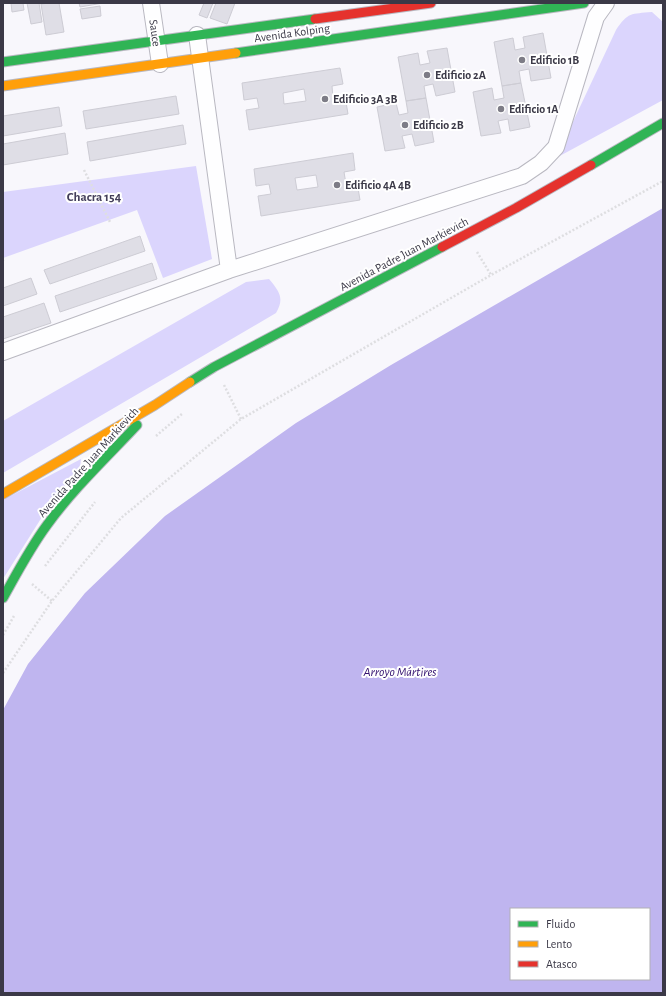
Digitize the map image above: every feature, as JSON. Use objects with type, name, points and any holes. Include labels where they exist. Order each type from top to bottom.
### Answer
[{"type":"street","name":"Sauce","points":[[151,3],[160,64]]},
{"type":"street","name":"Avenida Kolping","points":[[3,62],[431,3]]},
{"type":"street","name":"Avenida Kolping","points":[[3,86],[584,3]]},
{"type":"street","points":[[3,352],[229,270],[522,176],[541,163],[556,146],[596,17],[606,3]]},
{"type":"street","points":[[197,35],[229,270]]},
{"type":"street","name":"Avenida Padre Juan Markievich","points":[[3,494],[155,405],[214,367],[516,208],[663,123]]},
{"type":"street","name":"Avenida Padre Juan Markievich","points":[[3,598],[26,555],[47,524],[71,495],[155,405]]},
{"type":"path","points":[[84,170],[110,222]]},
{"type":"path","points":[[3,673],[52,601],[121,518],[241,419],[491,275],[663,181]]},
{"type":"path","points":[[475,249],[491,275]]},
{"type":"path","points":[[222,382],[241,419]]},
{"type":"path","points":[[155,436],[185,411]]},
{"type":"path","points":[[41,572],[97,499]]},
{"type":"path","points":[[28,590],[36,578]]},
{"type":"path","points":[[32,584],[52,601]]},
{"type":"path","points":[[3,635],[17,609]]},
{"type":"shaded area","points":[[652,12],[663,22],[663,100],[556,158],[616,30],[627,17],[631,15]]},
{"type":"shaded area","points":[[196,166],[212,259],[163,278],[137,210],[3,258],[3,192]]},
{"type":"shaded area","points":[[269,279],[276,287],[280,295],[279,308],[276,313],[3,473],[3,421],[246,282]]},
{"type":"shaded area","points":[[81,459],[80,468],[52,501],[3,579],[3,500]]},
{"type":"water","name":"Arroyo Mártires","points":[[663,208],[663,993],[3,993],[3,710],[28,664],[85,593],[165,516],[296,423],[391,365]]},
{"type":"building","points":[[11,3],[23,3],[24,10],[12,12]]},
{"type":"building","points":[[27,3],[39,3],[42,22],[31,24]]},
{"type":"building","points":[[59,3],[64,32],[46,35],[41,4]]},
{"type":"building","points":[[79,3],[103,3],[80,7]]},
{"type":"building","points":[[204,3],[213,3],[207,18],[199,15]]},
{"type":"building","points":[[216,3],[235,3],[227,24],[210,18]]},
{"type":"building","points":[[100,6],[101,16],[82,19],[80,9]]},
{"type":"building","name":"Edificio 1B","points":[[543,33],[551,78],[531,81],[529,69],[519,71],[521,83],[502,86],[494,42],[513,38],[515,50],[525,48],[523,37]]},
{"type":"building","name":"Edificio 2A","points":[[447,48],[455,92],[436,96],[433,84],[424,86],[426,98],[406,101],[398,57],[418,53],[420,65],[430,63],[427,51]]},
{"type":"building","name":"Edificio 3A 3B","points":[[340,68],[343,84],[332,86],[333,98],[345,96],[348,114],[249,130],[246,110],[259,108],[257,98],[244,100],[242,83]],"holes":[[[304,89],[306,101],[284,104],[283,93]]]},
{"type":"building","name":"Edificio 1A","points":[[521,83],[530,127],[510,131],[508,119],[498,121],[501,133],[481,136],[473,92],[492,88],[494,100],[504,98],[502,86]]},
{"type":"building","points":[[176,96],[179,114],[86,129],[83,111]]},
{"type":"building","name":"Edificio 2B","points":[[426,98],[434,142],[415,146],[412,134],[402,136],[405,148],[385,151],[377,107],[396,103],[399,115],[408,113],[406,101]]},
{"type":"building","points":[[59,107],[62,126],[3,136],[3,116]]},
{"type":"building","points":[[183,125],[186,144],[90,161],[87,142]]},
{"type":"building","points":[[65,133],[68,154],[3,165],[3,144]]},
{"type":"building","name":"Edificio 4A 4B","points":[[353,153],[355,170],[344,172],[346,184],[357,182],[360,200],[261,216],[258,196],[271,194],[269,184],[256,186],[254,169]],"holes":[[[316,175],[318,187],[297,190],[295,178]]]},
{"type":"building","points":[[140,236],[145,251],[50,284],[44,270]]},
{"type":"building","points":[[152,263],[157,279],[60,312],[55,296]]},
{"type":"building","points":[[31,278],[37,294],[3,306],[3,288]]},
{"type":"building","points":[[44,303],[51,323],[3,339],[3,317]]},
{"type":"traffic: fast","points":[[236,53],[584,3]]},
{"type":"traffic: fast","points":[[3,62],[315,19]]},
{"type":"traffic: fast","points":[[591,165],[663,123]]},
{"type":"traffic: fast","points":[[190,382],[214,367],[442,247]]},
{"type":"traffic: fast","points":[[3,598],[35,543],[57,512],[79,486],[137,425]]},
{"type":"traffic: slow","points":[[3,86],[236,53]]},
{"type":"traffic: slow","points":[[3,494],[155,405],[190,382]]},
{"type":"traffic: jam","points":[[315,19],[431,3]]},
{"type":"traffic: jam","points":[[442,247],[516,208],[591,165]]},
{"type":"place","name":"Edificio 1B","points":[[522,60]]},
{"type":"place","name":"Edificio 2A","points":[[427,75]]},
{"type":"place","name":"Edificio 3A 3B","points":[[325,99]]},
{"type":"place","name":"Edificio 1A","points":[[501,109]]},
{"type":"place","name":"Edificio 2B","points":[[405,125]]},
{"type":"place","name":"Edificio 4A 4B","points":[[337,185]]},
{"type":"district","name":"Chacra 154","points":[[94,196]]}]
